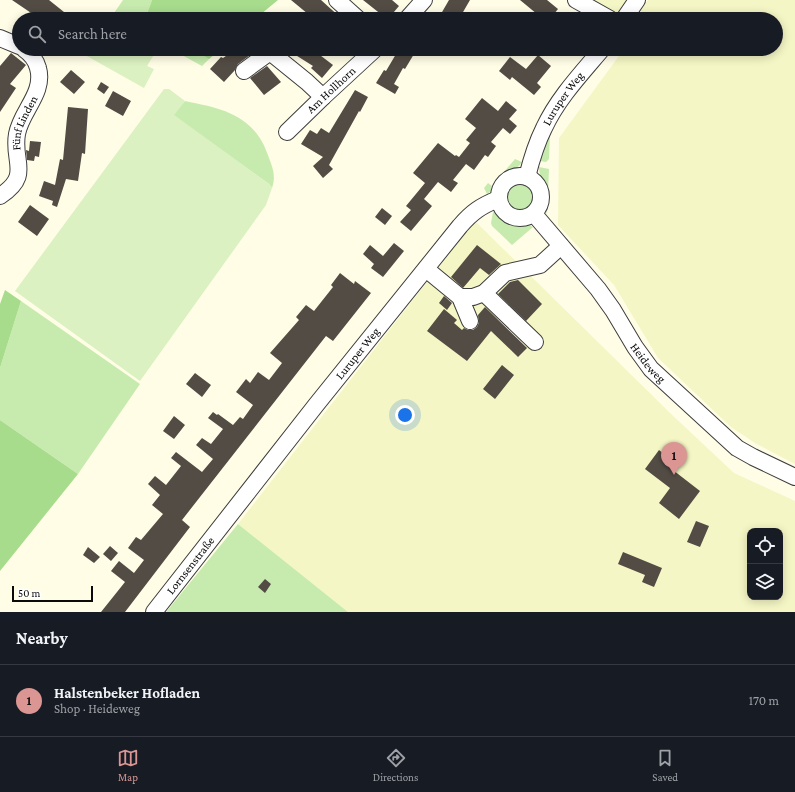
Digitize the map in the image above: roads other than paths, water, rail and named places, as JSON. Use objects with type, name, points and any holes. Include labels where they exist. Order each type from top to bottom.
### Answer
[{"type":"street","points":[[336,0],[350,12]]},
{"type":"street","points":[[413,12],[424,0]]},
{"type":"street","points":[[576,0],[597,12]]},
{"type":"street","points":[[629,12],[637,0]]},
{"type":"street","points":[[0,38],[12,43]]},
{"type":"street","name":"Fünf Linden","points":[[0,196],[10,189],[19,174],[16,144],[17,133],[19,125],[39,86],[40,73],[36,61],[31,56]]},
{"type":"street","points":[[244,71],[265,56]]},
{"type":"street","points":[[275,56],[323,97]]},
{"type":"street","name":"Am Hollhorn","points":[[287,132],[367,56]]},
{"type":"street","name":"Luruper Weg","points":[[527,177],[540,136],[552,113],[561,99],[596,56]]},
{"type":"street","points":[[513,176],[527,177],[539,187],[542,194],[541,202],[534,214],[519,218],[512,216],[500,207],[498,199],[499,192],[507,179],[513,176]]},
{"type":"street","name":"Luruper Weg","points":[[226,520],[316,405],[470,215],[483,205],[498,199]]},
{"type":"street","name":"Heideweg","points":[[534,214],[598,289],[651,369],[737,448],[753,458],[795,477]]},
{"type":"street","points":[[460,296],[473,297],[484,293],[505,273],[540,265],[561,246]]},
{"type":"street","points":[[426,269],[460,296],[470,321]]},
{"type":"street","points":[[484,293],[535,342]]},
{"type":"street","name":"Lornsenstraße","points":[[154,612],[226,520]]},
{"type":"place","name":"Halstenbeker Hofladen","points":[[674,475]]}]
